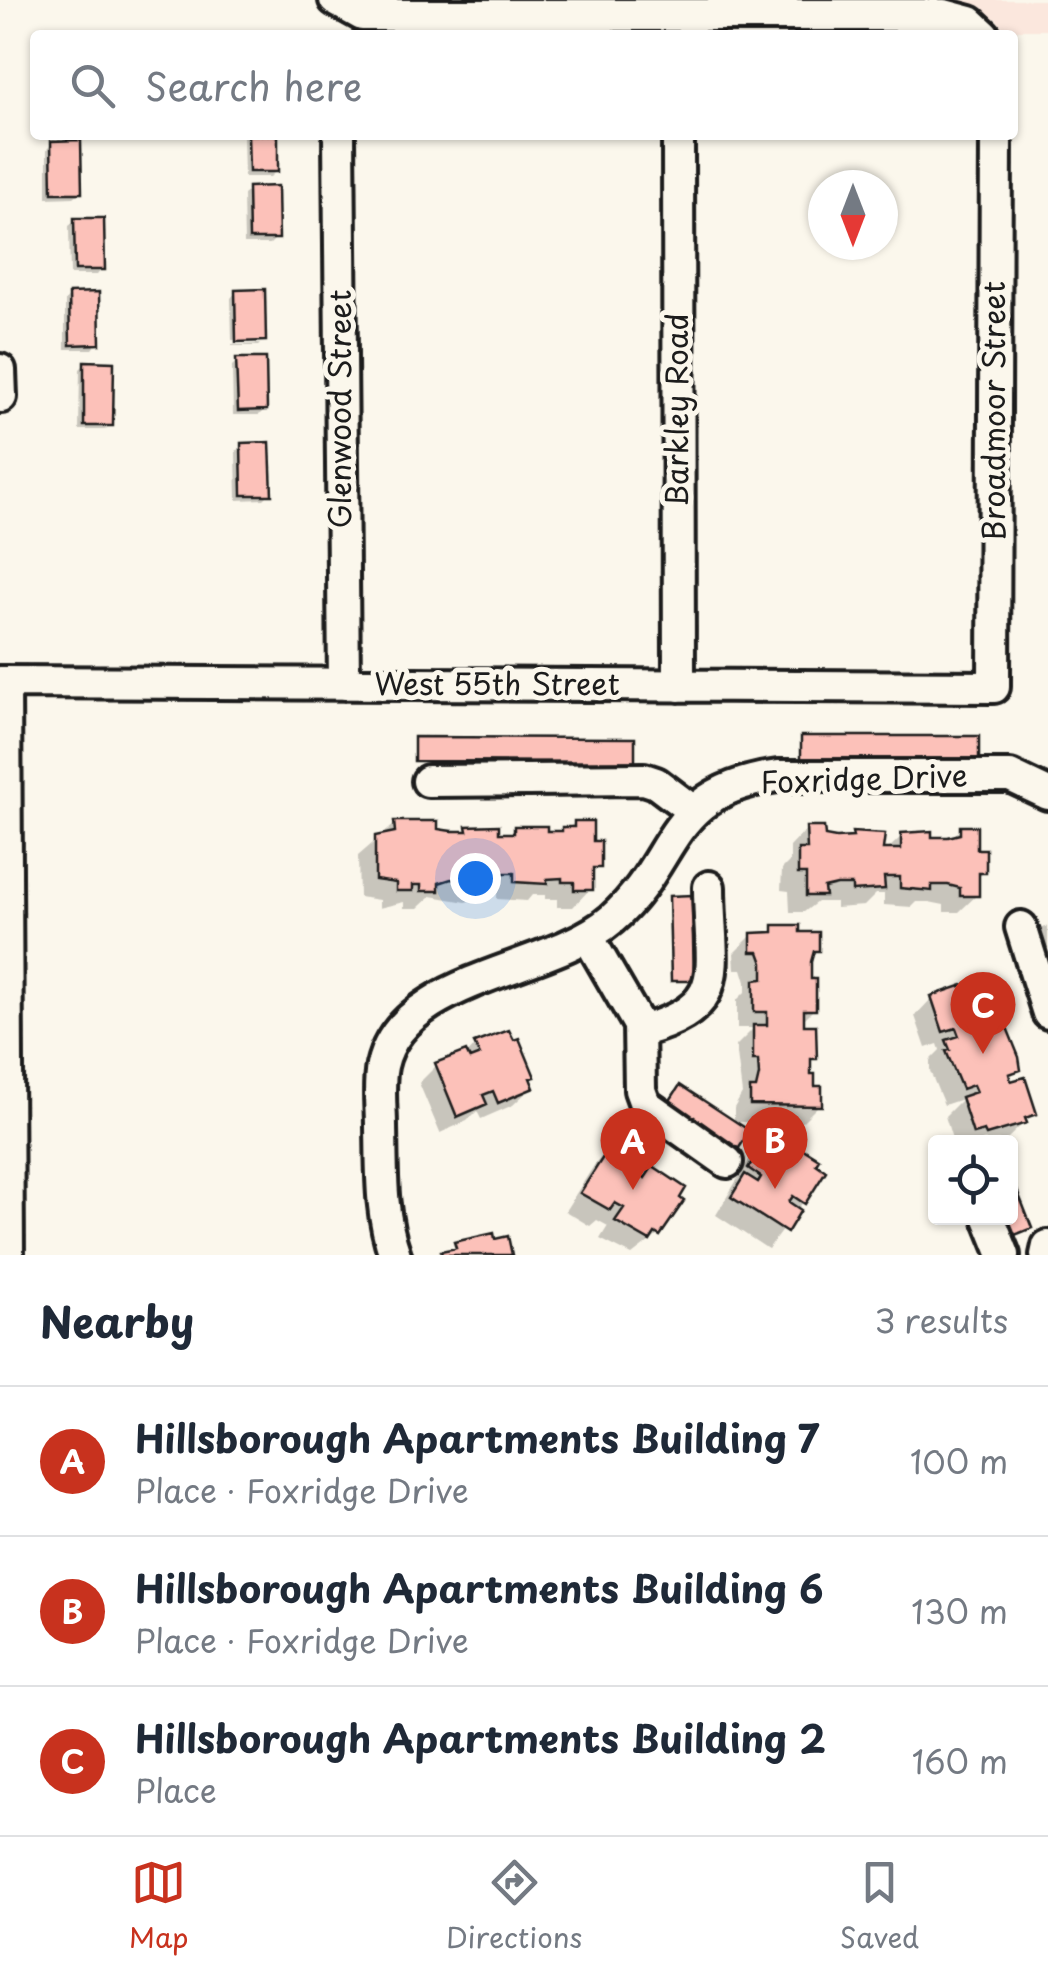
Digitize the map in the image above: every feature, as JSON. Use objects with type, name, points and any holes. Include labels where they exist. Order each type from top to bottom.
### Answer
[{"type":"street","points":[[338,30],[337,1],[362,14],[948,16],[970,22],[979,30]]},
{"type":"street","name":"Glenwood Street","points":[[339,140],[344,684]]},
{"type":"street","name":"Barkley Road","points":[[678,140],[679,686]]},
{"type":"street","name":"Broadmoor Street","points":[[994,687],[996,140]]},
{"type":"street","points":[[0,370],[1,397]]},
{"type":"street","points":[[2,682],[8,1255]]},
{"type":"street","name":"West 55th Street","points":[[2,682],[994,687]]},
{"type":"street","name":"Foxridge Drive","points":[[395,1255],[382,1216],[380,1076],[391,1044],[424,1006],[588,936],[628,904],[693,811],[718,794],[778,776],[1010,776],[1046,787]]},
{"type":"street","points":[[428,781],[644,780],[656,783],[693,811]]},
{"type":"street","points":[[641,1030],[680,1020],[705,997],[709,978],[709,887]]},
{"type":"street","points":[[1022,927],[1048,1013]]},
{"type":"street","points":[[588,936],[641,1030],[640,1090],[645,1104],[727,1162]]},
{"type":"street","points":[[992,1225],[1004,1255]]},
{"type":"street","points":[[1046,1255],[1048,1246]]},
{"type":"shaded area","points":[[856,0],[1048,0],[1048,30],[1005,30],[996,19],[965,4]]},
{"type":"building","points":[[81,140],[82,193],[52,193],[51,141]]},
{"type":"building","points":[[248,140],[278,140],[278,172],[249,172]]},
{"type":"building","points":[[278,186],[279,239],[249,239],[248,187]]},
{"type":"building","points":[[74,218],[104,218],[105,270],[75,270]]},
{"type":"building","points":[[265,289],[266,341],[236,342],[235,290]]},
{"type":"building","points":[[99,292],[100,344],[70,345],[69,293]]},
{"type":"building","points":[[236,358],[266,358],[267,410],[238,411]]},
{"type":"building","points":[[84,361],[114,362],[113,426],[84,426]]},
{"type":"building","points":[[270,442],[272,495],[242,495],[241,443]]},
{"type":"building","points":[[801,736],[979,736],[979,761],[801,761]]},
{"type":"building","points":[[414,737],[635,738],[635,762],[414,761]]},
{"type":"building","points":[[394,821],[438,821],[438,829],[451,831],[467,831],[466,826],[499,825],[499,833],[514,833],[514,826],[547,826],[547,831],[562,831],[562,827],[574,827],[574,821],[593,821],[593,841],[601,841],[601,868],[593,868],[593,890],[574,890],[574,882],[562,882],[562,878],[547,879],[547,884],[514,882],[514,873],[499,873],[499,883],[486,886],[451,879],[439,883],[439,891],[421,891],[421,885],[413,885],[413,891],[396,891],[396,883],[375,880],[375,836],[395,832]]},
{"type":"building","points":[[960,826],[977,826],[977,849],[986,849],[986,873],[979,873],[979,896],[960,896],[960,888],[948,885],[932,885],[932,891],[900,888],[900,877],[884,877],[885,889],[852,891],[852,885],[837,885],[824,888],[825,896],[806,896],[806,874],[798,874],[798,849],[807,849],[806,827],[824,827],[825,836],[836,838],[853,837],[852,832],[885,834],[883,849],[901,849],[901,833],[932,831],[932,837],[948,837],[960,834]]},
{"type":"building","points":[[692,895],[694,981],[671,981],[669,896]]},
{"type":"building","points":[[773,925],[800,925],[800,932],[819,932],[819,951],[814,951],[811,962],[811,979],[816,979],[816,1010],[804,1010],[804,1025],[816,1025],[817,1059],[811,1059],[811,1074],[815,1074],[815,1086],[822,1086],[822,1106],[750,1105],[750,1088],[756,1088],[759,1075],[758,1060],[753,1060],[753,1025],[767,1025],[767,1012],[754,1012],[754,980],[763,979],[763,963],[759,952],[751,952],[751,933],[773,932]]},
{"type":"building","points":[[992,975],[1005,1012],[992,1016],[994,1024],[1004,1020],[1019,1057],[1021,1070],[1009,1074],[1011,1081],[1025,1077],[1037,1114],[1025,1118],[1027,1123],[986,1135],[984,1131],[973,1134],[961,1097],[976,1092],[973,1085],[962,1089],[946,1051],[950,1050],[946,1040],[959,1036],[956,1028],[943,1032],[931,996]]},
{"type":"building","points":[[509,1030],[514,1040],[519,1038],[535,1077],[530,1078],[534,1088],[498,1103],[493,1091],[483,1095],[487,1104],[457,1117],[435,1063],[466,1051],[470,1059],[480,1055],[474,1043]]},
{"type":"building","points":[[680,1085],[750,1131],[737,1151],[667,1105]]},
{"type":"building","points":[[770,1135],[781,1141],[784,1137],[819,1159],[816,1164],[826,1171],[805,1204],[793,1196],[789,1202],[801,1210],[787,1233],[731,1197],[745,1174],[758,1182],[761,1177],[748,1168]]},
{"type":"building","points":[[612,1143],[640,1164],[637,1169],[645,1178],[653,1166],[686,1188],[680,1198],[684,1201],[660,1236],[655,1233],[650,1241],[615,1221],[624,1208],[615,1203],[610,1210],[580,1193]]},
{"type":"building","points":[[1018,1192],[1032,1228],[1010,1237],[1006,1225],[1018,1225]]},
{"type":"building","points":[[494,1233],[495,1239],[508,1236],[512,1255],[442,1255],[441,1251],[456,1248],[454,1242]]},
{"type":"place","name":"Hillsborough Apartments Building 2","points":[[983,1054]]},
{"type":"place","name":"Hillsborough Apartments Building 6","points":[[775,1189]]},
{"type":"place","name":"Hillsborough Apartments Building 7","points":[[633,1190]]}]
